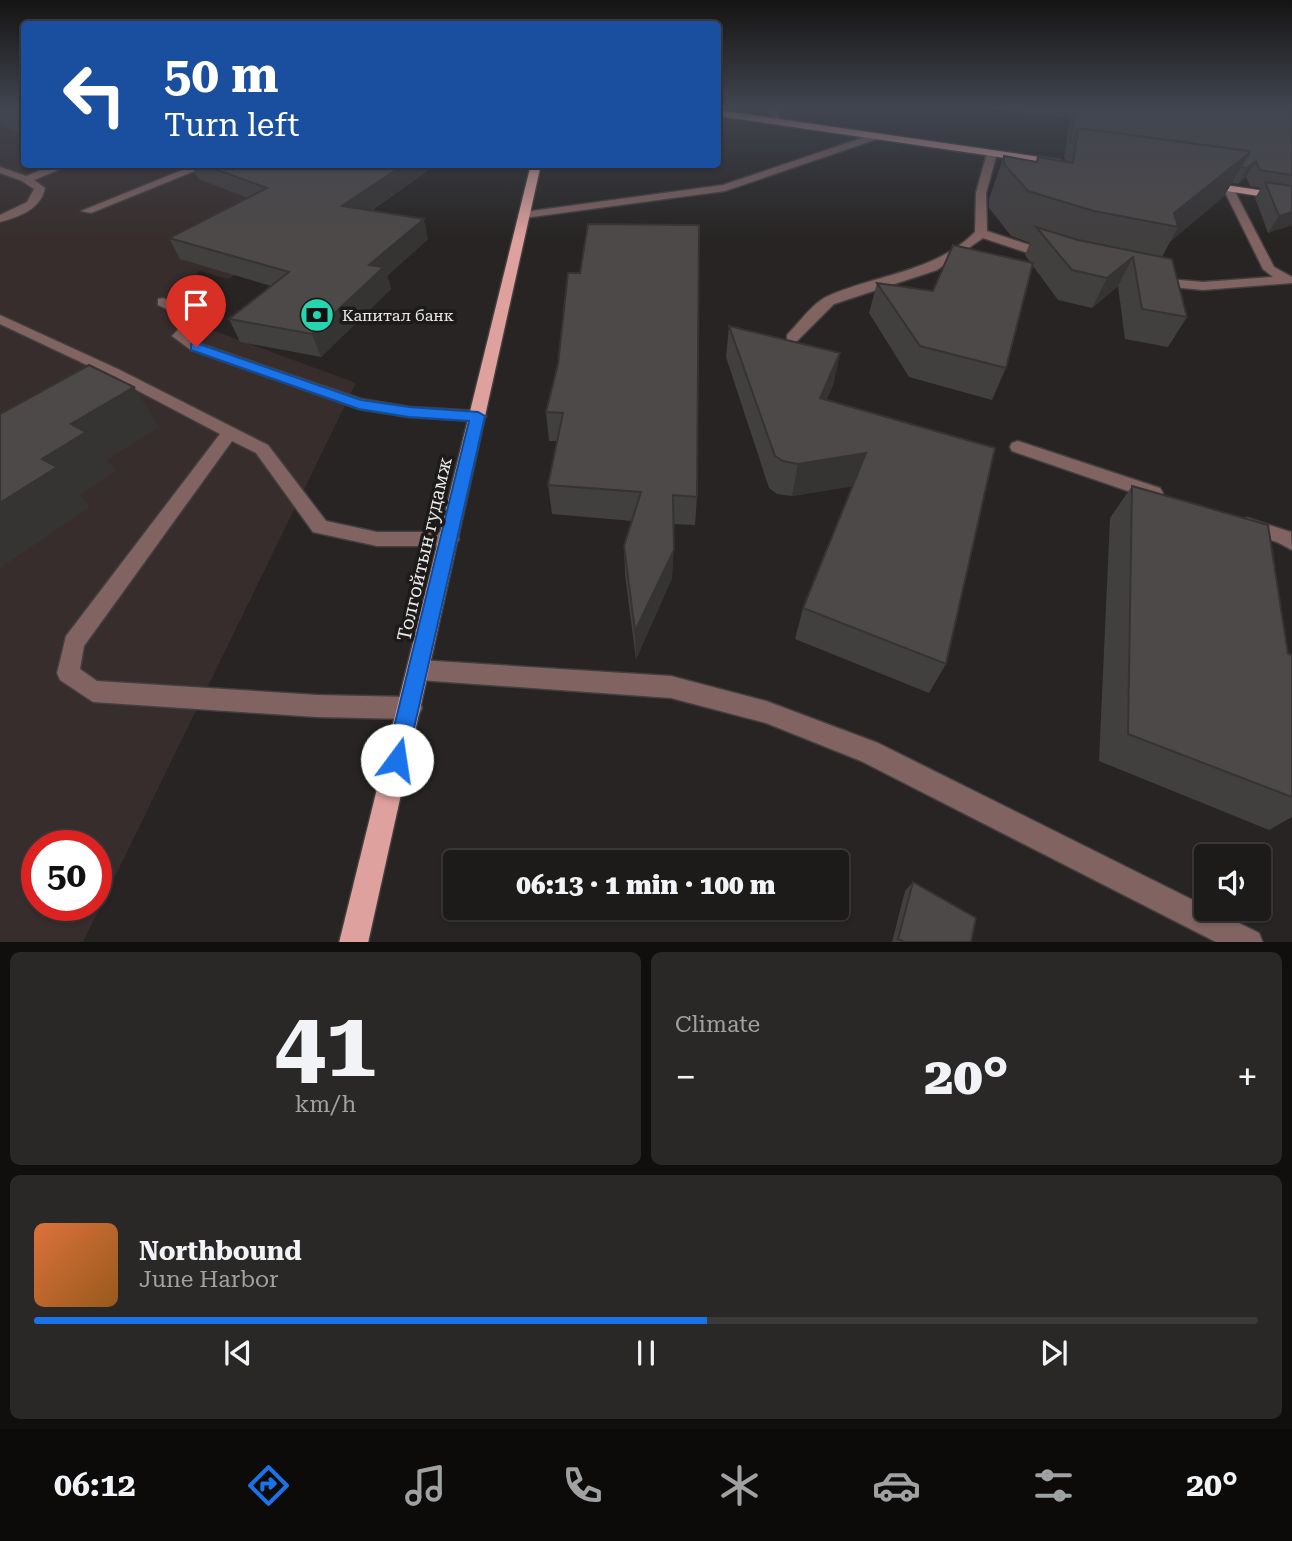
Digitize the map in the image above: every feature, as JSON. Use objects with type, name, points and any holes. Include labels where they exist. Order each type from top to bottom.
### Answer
[{"type":"main road","points":[[978,151],[1071,165]]},
{"type":"main road","name":"Толгойтын гудамж","points":[[353,942],[535,168]]},
{"type":"main road","points":[[1189,182],[1292,198]]},
{"type":"street","points":[[524,215],[725,188],[833,151]]},
{"type":"street","points":[[792,338],[829,300],[933,267],[971,243],[981,233],[981,194],[992,153]]},
{"type":"street","points":[[26,179],[56,168]]},
{"type":"street","points":[[87,211],[197,168]]},
{"type":"street","points":[[0,170],[36,184],[40,194],[22,210],[0,219]]},
{"type":"street","points":[[1228,188],[1269,269],[1287,280]]},
{"type":"street","points":[[981,233],[1056,258]]},
{"type":"street","points":[[1144,279],[1183,287],[1287,280]]},
{"type":"street","points":[[163,302],[197,318],[179,336],[196,347],[359,404],[409,412],[478,416]]},
{"type":"street","points":[[0,319],[262,449],[320,527],[377,538],[449,539]]},
{"type":"street","points":[[230,432],[74,643],[68,673],[93,691],[317,706],[410,708]]},
{"type":"street","points":[[1018,447],[1170,499]]},
{"type":"street","points":[[1233,520],[1284,537],[1292,543]]},
{"type":"street","points":[[419,670],[671,687],[766,712],[869,752],[1247,942]]},
{"type":"shaded area","points":[[0,151],[21,151],[21,168],[286,168],[321,226],[228,279],[199,271],[166,313],[356,383],[112,883],[112,830],[21,830],[21,921],[93,921],[83,942],[0,942]]},
{"type":"building","points":[[1075,151],[1249,153],[1174,213],[1178,227],[1094,211],[1028,191],[1004,164],[1004,156],[1037,162],[1038,157],[1073,163]]},
{"type":"building","points":[[1248,151],[1292,151],[1292,175],[1260,170],[1256,161],[1247,168],[1241,167]]},
{"type":"building","points":[[212,168],[399,168],[342,206],[424,219],[369,265],[384,267],[312,334],[229,319],[289,272],[169,238],[267,188]]},
{"type":"building","points":[[1265,182],[1292,186],[1292,212],[1279,216]]},
{"type":"building","points":[[588,224],[699,225],[697,497],[673,495],[674,550],[635,631],[624,546],[641,492],[548,485],[563,413],[546,412],[558,364],[568,273],[580,273]]},
{"type":"building","points":[[1036,227],[1078,240],[1172,259],[1187,317],[1142,309],[1133,257],[1107,278],[1072,270]]},
{"type":"building","points":[[953,245],[1033,263],[1006,368],[920,346],[877,283],[933,291]]},
{"type":"building","points":[[729,326],[840,353],[820,398],[995,448],[946,664],[803,608],[866,453],[798,464],[775,456]]},
{"type":"building","points":[[89,365],[134,387],[71,424],[86,432],[42,459],[57,467],[0,503],[0,414]]},
{"type":"building","points":[[1132,486],[1268,525],[1288,654],[1292,655],[1292,797],[1128,734]]},
{"type":"building","points":[[913,882],[976,918],[971,942],[904,942],[898,939]]},
{"type":"place","name":"Капитал банк","points":[[317,315]]},
{"type":"route","points":[[196,347],[359,404],[409,412],[478,416],[397,760]]}]
